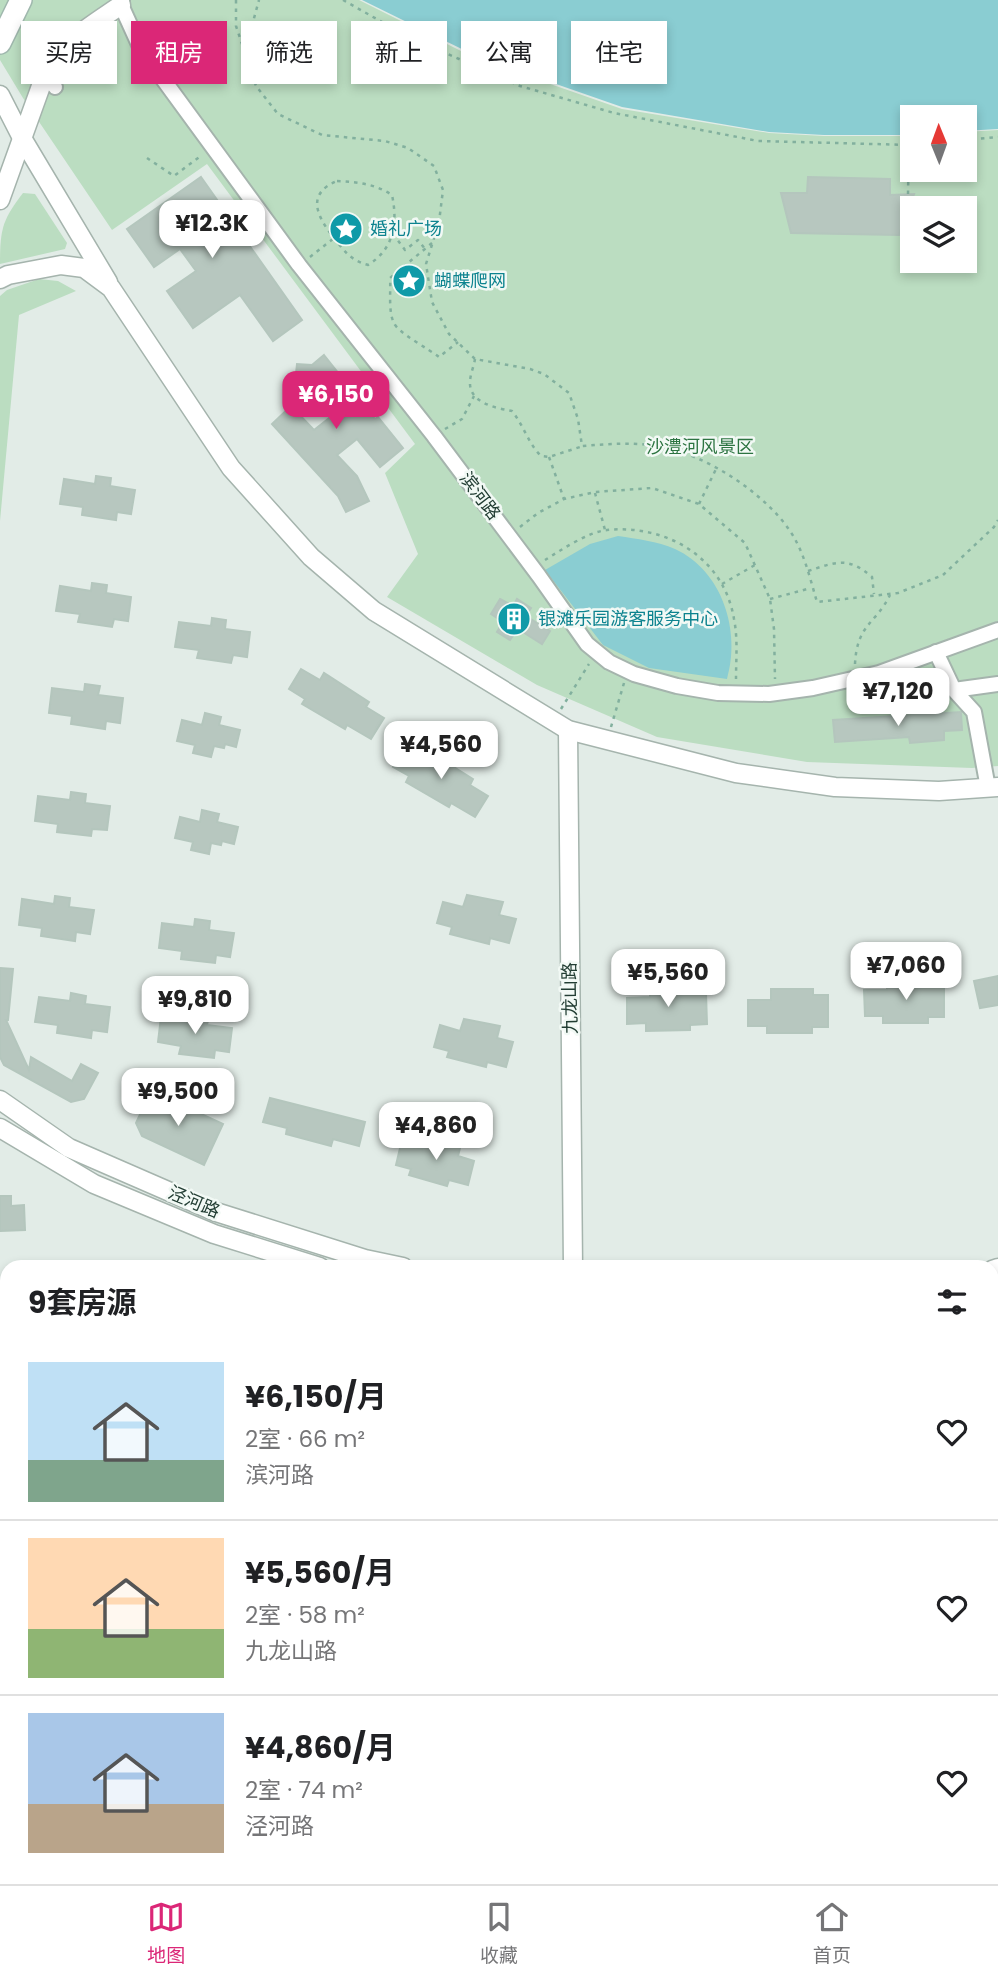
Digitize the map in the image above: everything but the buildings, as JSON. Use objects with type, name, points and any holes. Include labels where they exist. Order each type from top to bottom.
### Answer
[{"type":"main road","points":[[0,43],[21,0]]},
{"type":"street","points":[[0,200],[22,138],[50,80],[53,59],[73,38],[122,3]]},
{"type":"street","name":"滨河路","points":[[122,3],[141,49],[299,265],[434,436],[587,644],[608,662],[627,671],[677,686],[718,693],[775,693],[855,680],[998,630]]},
{"type":"street","points":[[0,95],[22,138],[111,288],[231,468],[311,557],[374,611],[561,725],[607,740],[736,773],[835,787],[939,791],[993,788],[974,712],[954,690],[936,652]]},
{"type":"street","points":[[0,279],[8,275],[61,265],[84,268],[111,288]]},
{"type":"street","points":[[954,690],[998,684]]},
{"type":"street","name":"九龙山路","points":[[561,725],[573,1260]]},
{"type":"street","name":"泾河路","points":[[0,1100],[69,1148],[216,1212],[370,1260]]},
{"type":"street","name":"泾河路","points":[[0,1129],[94,1184],[214,1234],[298,1260]]},
{"type":"path","points":[[236,0],[236,26],[241,40]]},
{"type":"path","points":[[253,21],[259,0]]},
{"type":"path","points":[[343,0],[405,35],[520,86],[614,113],[758,141],[900,145]]},
{"type":"path","points":[[255,84],[278,114],[322,135],[385,141],[408,148],[434,166],[443,190],[439,222],[426,264],[432,302],[449,334],[475,359],[544,374],[569,393],[578,419],[582,446]]},
{"type":"path","points":[[977,139],[998,137]]},
{"type":"path","points":[[148,158],[174,176],[213,148]]},
{"type":"path","points":[[337,181],[379,187],[392,195],[395,219],[393,234],[379,258],[368,265],[355,262],[317,213],[317,198],[325,186],[337,181]]},
{"type":"path","points":[[908,194],[909,182]]},
{"type":"path","points":[[393,234],[405,250],[418,240],[425,249]]},
{"type":"path","points":[[299,265],[334,238]]},
{"type":"path","points":[[433,242],[390,278],[393,322],[401,333],[439,357],[458,342]]},
{"type":"path","points":[[475,359],[469,383],[474,396],[491,407],[512,411],[521,423],[530,445],[541,457],[582,446],[627,443],[660,446],[717,467],[746,486],[773,512],[795,539],[817,602],[891,593],[943,575],[994,527],[998,520]]},
{"type":"path","points":[[434,436],[462,419],[474,396]]},
{"type":"path","points":[[549,457],[565,499]]},
{"type":"path","points":[[698,504],[717,467]]},
{"type":"path","points":[[509,535],[538,513],[565,499],[595,492],[652,488],[698,504],[745,543],[770,599],[774,629],[775,693]]},
{"type":"path","points":[[595,492],[605,530]]},
{"type":"path","points":[[533,568],[566,547],[605,530],[638,531],[677,541],[708,563],[722,584],[734,618],[735,693]]},
{"type":"path","points":[[808,571],[837,562],[850,563],[873,577],[874,596]]},
{"type":"path","points":[[722,584],[755,565]]},
{"type":"path","points":[[770,599],[813,588]]},
{"type":"path","points":[[857,709],[855,661],[858,643],[863,628],[884,607],[891,593]]},
{"type":"path","points":[[561,725],[596,652]]},
{"type":"path","points":[[607,740],[627,671]]},
{"type":"green space","name":"沙澧河风景区","points":[[0,0],[359,0],[401,21],[351,21],[351,84],[447,84],[447,44],[461,51],[461,84],[550,84],[622,109],[769,133],[900,136],[900,182],[977,182],[977,131],[998,130],[998,766],[972,768],[807,762],[657,737],[537,685],[387,597],[418,554],[385,473],[415,444],[207,164],[112,230],[0,60]]},
{"type":"green space","points":[[23,193],[35,194],[67,243],[65,249],[0,264],[4,226]]},
{"type":"green space","points":[[39,279],[58,281],[76,291],[19,315],[0,521],[0,296],[7,290]]},
{"type":"water","points":[[362,0],[998,0],[998,129],[977,130],[977,105],[900,105],[900,135],[769,132],[622,107],[556,84],[557,21],[461,21],[461,49],[447,42],[447,21],[405,21]]},
{"type":"water","points":[[618,536],[654,542],[675,549],[692,559],[705,572],[716,587],[729,623],[732,642],[727,679],[649,668],[603,645],[545,570],[590,544]]},
{"type":"place","name":"婚礼广场","points":[[346,229]]},
{"type":"place","name":"蝴蝶爬网","points":[[409,281]]},
{"type":"place","name":"银滩乐园游客服务中心","points":[[514,619]]}]
